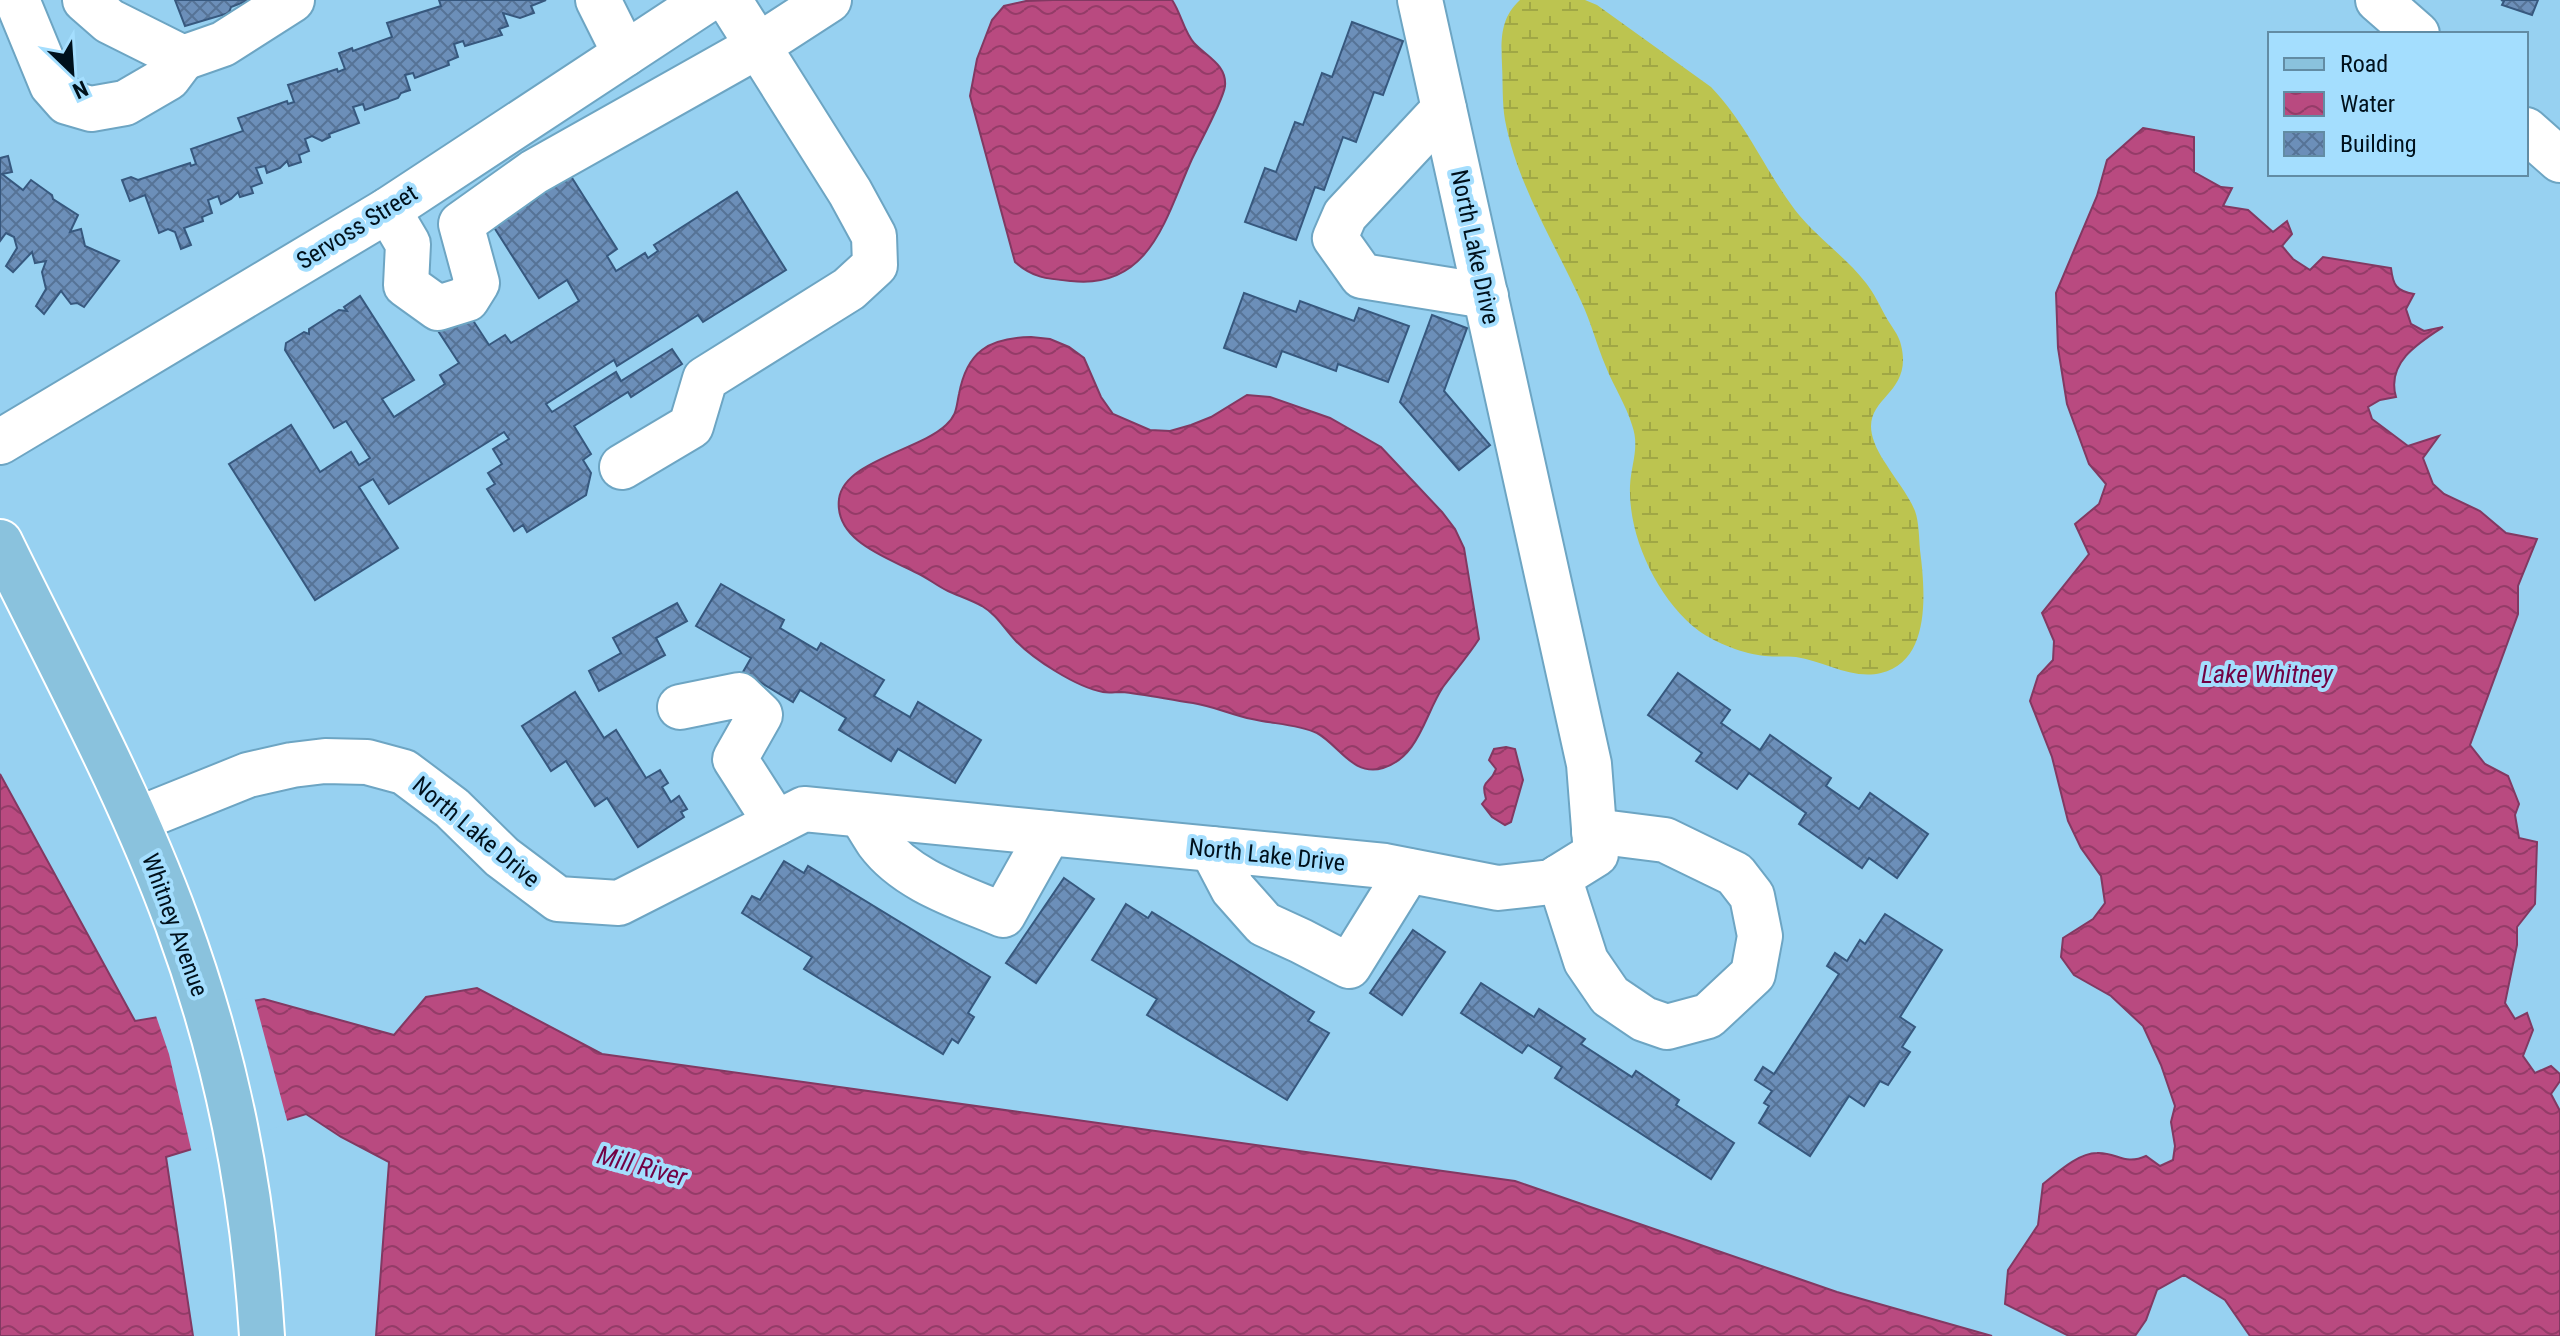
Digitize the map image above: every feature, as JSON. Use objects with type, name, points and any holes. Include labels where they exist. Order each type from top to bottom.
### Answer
[{"type":"main road","name":"Whitney Avenue","points":[[0,542],[136,820],[201,993],[234,1112],[241,1150],[259,1288],[262,1336]]},
{"type":"street","points":[[17,0],[52,85],[67,102],[91,109],[125,103],[168,78],[183,58],[223,44],[292,0]]},
{"type":"street","points":[[85,0],[109,21],[183,58]]},
{"type":"street","points":[[598,0],[625,54]]},
{"type":"street","name":"Servoss Street","points":[[0,442],[399,202],[707,0]]},
{"type":"street","points":[[622,467],[691,426],[705,379],[849,289],[875,265],[874,236],[850,192],[729,0]]},
{"type":"street","points":[[399,202],[408,244],[406,285],[438,308],[467,299],[477,283],[461,224],[534,172],[758,46],[829,0]]},
{"type":"street","name":"North Lake Drive","points":[[136,820],[248,775],[325,761],[367,762],[404,772],[452,808],[502,857],[558,899],[619,903],[804,809],[1408,871],[1498,888],[1551,882],[1596,854],[1589,764],[1420,0]]},
{"type":"street","points":[[2378,0],[2415,32]]},
{"type":"street","points":[[1444,109],[1345,215],[1335,238],[1362,276],[1486,296]]},
{"type":"street","points":[[399,202],[433,227],[465,240]]},
{"type":"street","points":[[680,707],[739,695],[760,715],[735,759],[776,823]]},
{"type":"street","points":[[861,815],[879,844],[906,869],[1003,915],[1049,833]]},
{"type":"street","points":[[1559,877],[1586,961],[1610,996],[1644,1019],[1667,1027],[1708,1016],[1753,974],[1760,936],[1752,896],[1735,874],[1665,840],[1594,831]]},
{"type":"street","points":[[1212,849],[1233,889],[1264,924],[1349,966],[1408,871]]},
{"type":"green space","points":[[1520,0],[1585,0],[1597,5],[1711,87],[1735,116],[1795,210],[1866,283],[1897,334],[1903,365],[1899,379],[1874,412],[1871,425],[1874,442],[1909,499],[1918,525],[1923,584],[1922,622],[1909,654],[1898,666],[1881,673],[1859,674],[1807,659],[1757,655],[1714,640],[1684,618],[1648,566],[1634,526],[1631,506],[1635,448],[1632,425],[1585,309],[1527,190],[1505,120],[1502,38],[1505,22]]},
{"type":"water","points":[[1053,0],[1172,0],[1191,39],[1215,62],[1225,79],[1216,111],[1152,245],[1138,261],[1120,274],[1098,281],[1047,278],[1034,275],[1015,262],[970,96],[977,59],[992,20],[1004,6]]},
{"type":"water","name":"Lake Whitney","points":[[2143,128],[2194,137],[2194,172],[2221,187],[2232,188],[2223,206],[2248,210],[2273,232],[2287,221],[2292,234],[2282,246],[2293,259],[2310,270],[2323,257],[2391,268],[2396,286],[2414,294],[2406,309],[2411,324],[2424,331],[2443,327],[2406,355],[2396,374],[2396,397],[2380,400],[2368,407],[2372,419],[2408,446],[2439,436],[2423,458],[2433,484],[2444,494],[2480,511],[2506,533],[2537,539],[2518,586],[2518,614],[2470,745],[2485,764],[2508,776],[2519,804],[2515,815],[2519,838],[2537,842],[2535,904],[2517,927],[2517,945],[2505,1003],[2515,1019],[2527,1013],[2533,1030],[2523,1056],[2535,1073],[2551,1066],[2560,1074],[2560,1081],[2551,1094],[2560,1111],[2560,1336],[2250,1336],[2225,1300],[2184,1275],[2157,1290],[2146,1320],[2135,1336],[2069,1336],[2005,1304],[2008,1270],[2038,1225],[2043,1184],[2083,1156],[2104,1153],[2132,1160],[2146,1156],[2160,1166],[2173,1160],[2175,1146],[2171,1122],[2175,1106],[2143,1026],[2111,996],[2074,975],[2061,957],[2063,938],[2093,919],[2105,903],[2101,876],[2081,848],[2068,821],[2052,757],[2030,701],[2038,676],[2053,660],[2054,641],[2042,613],[2089,554],[2075,524],[2099,504],[2106,484],[2089,464],[2067,404],[2058,348],[2056,293],[2097,196],[2107,160]]},
{"type":"water","points":[[1031,337],[1050,339],[1084,358],[1101,397],[1113,414],[1150,430],[1170,431],[1191,425],[1247,395],[1270,397],[1330,418],[1381,447],[1442,512],[1464,548],[1479,639],[1443,687],[1420,734],[1405,754],[1383,768],[1372,770],[1355,764],[1325,738],[1309,730],[1260,721],[1200,704],[1092,689],[1068,678],[1033,655],[982,606],[878,554],[854,537],[840,514],[839,499],[844,486],[868,465],[919,442],[946,425],[956,411],[968,367],[982,350],[1003,340]]},
{"type":"water","points":[[1494,749],[1515,749],[1523,780],[1511,822],[1505,825],[1492,817],[1482,804],[1486,799],[1485,785],[1496,769],[1489,760]]},
{"type":"water","name":"Mill River","points":[[0,774],[135,1021],[264,999],[394,1035],[426,997],[477,988],[602,1054],[1515,1181],[1837,1292],[1992,1336],[376,1336],[389,1162],[306,1114],[166,1157],[193,1336],[0,1336]]},
{"type":"pier","points":[[254,997],[288,1124],[192,1153],[169,1054],[155,1013]]},
{"type":"building","points":[[175,0],[249,0],[231,7],[229,13],[185,26]]},
{"type":"building","points":[[439,0],[546,0],[531,6],[534,13],[520,18],[503,13],[508,26],[499,29],[502,35],[465,46],[463,41],[454,44],[458,57],[448,61],[449,65],[415,78],[413,73],[405,75],[410,90],[401,93],[398,98],[365,110],[363,104],[353,107],[359,123],[329,134],[330,137],[322,141],[312,136],[305,139],[309,151],[299,155],[301,162],[289,166],[287,161],[280,168],[267,173],[265,166],[256,168],[262,183],[251,187],[253,193],[240,197],[238,192],[221,204],[218,196],[208,200],[212,213],[202,217],[203,221],[184,228],[191,245],[181,249],[175,232],[168,229],[159,233],[145,195],[130,201],[122,180],[131,177],[138,180],[190,163],[191,166],[196,164],[191,149],[243,131],[238,118],[287,101],[288,104],[294,102],[288,85],[345,69],[339,53],[392,37],[387,23],[441,6]]},
{"type":"building","points":[[2501,0],[2538,0],[2532,15],[2502,5],[2504,1]]},
{"type":"building","points":[[1352,22],[1403,41],[1383,95],[1374,92],[1356,142],[1343,137],[1324,190],[1315,187],[1296,240],[1245,222],[1265,168],[1276,172],[1295,122],[1303,125],[1322,73],[1332,77]]},
{"type":"building","points":[[8,156],[12,172],[2,174],[23,190],[31,180],[52,195],[53,199],[78,215],[70,232],[81,229],[85,246],[119,261],[84,307],[71,304],[61,291],[44,314],[36,306],[46,289],[42,272],[46,261],[35,263],[32,252],[13,272],[6,266],[17,248],[14,237],[6,233],[0,241],[0,158]]},
{"type":"building","points":[[567,170],[617,249],[607,256],[616,271],[645,253],[648,258],[658,251],[654,245],[737,192],[786,270],[703,322],[698,315],[617,366],[614,360],[546,404],[552,412],[616,372],[621,381],[672,349],[682,364],[631,397],[628,392],[574,426],[591,454],[583,460],[591,473],[586,495],[527,532],[523,525],[514,531],[487,489],[495,484],[488,473],[502,464],[493,449],[509,439],[504,432],[389,504],[373,479],[359,487],[398,548],[315,600],[229,464],[291,425],[320,472],[351,452],[359,465],[370,458],[346,421],[334,428],[285,350],[286,343],[304,332],[309,334],[309,329],[339,310],[347,311],[344,307],[360,296],[414,380],[382,399],[394,417],[445,384],[440,375],[459,363],[431,320],[461,302],[489,345],[505,335],[511,343],[579,301],[567,280],[539,298],[490,221]]},
{"type":"building","points":[[1244,293],[1296,312],[1300,301],[1354,321],[1359,308],[1409,326],[1388,382],[1338,364],[1336,371],[1282,351],[1276,367],[1224,348]]},
{"type":"building","points":[[1432,315],[1467,328],[1444,391],[1490,445],[1459,470],[1400,402]]},
{"type":"building","points":[[721,584],[784,620],[780,628],[817,650],[821,643],[884,680],[874,696],[910,717],[918,702],[981,740],[955,783],[898,749],[891,761],[839,730],[846,718],[800,690],[793,702],[743,672],[751,658],[696,626]]},
{"type":"building","points":[[677,603],[687,621],[656,638],[665,655],[599,691],[589,671],[621,653],[613,638]]},
{"type":"building","points":[[1678,673],[1730,710],[1721,723],[1760,750],[1770,735],[1831,778],[1826,786],[1859,809],[1870,793],[1928,834],[1897,878],[1869,858],[1862,868],[1799,824],[1806,813],[1749,773],[1737,789],[1696,761],[1702,753],[1648,715]]},
{"type":"building","points":[[575,692],[604,738],[616,730],[646,778],[660,770],[668,783],[662,787],[671,802],[679,796],[687,809],[681,812],[684,817],[638,847],[607,798],[595,806],[566,761],[551,771],[522,726]]},
{"type":"building","points":[[784,861],[804,873],[808,866],[990,977],[968,1013],[974,1017],[958,1043],[952,1039],[943,1054],[804,969],[812,957],[742,913],[752,896],[760,900]]},
{"type":"building","points":[[1064,878],[1094,899],[1036,983],[1006,963]]},
{"type":"building","points":[[1126,904],[1148,918],[1152,912],[1314,1012],[1308,1021],[1329,1033],[1287,1100],[1147,1015],[1157,999],[1092,960]]},
{"type":"building","points":[[1885,914],[1942,950],[1900,1017],[1915,1027],[1902,1047],[1910,1052],[1888,1085],[1880,1081],[1864,1106],[1849,1096],[1810,1156],[1759,1123],[1769,1106],[1764,1103],[1772,1091],[1755,1080],[1763,1067],[1774,1074],[1839,974],[1827,966],[1835,953],[1847,961],[1860,940],[1865,944]]},
{"type":"building","points":[[1413,930],[1445,952],[1402,1015],[1370,993]]},
{"type":"building","points":[[1481,983],[1534,1017],[1539,1009],[1585,1039],[1581,1044],[1632,1077],[1636,1071],[1679,1100],[1676,1105],[1734,1143],[1711,1179],[1555,1078],[1562,1067],[1528,1045],[1522,1053],[1461,1013]]}]
